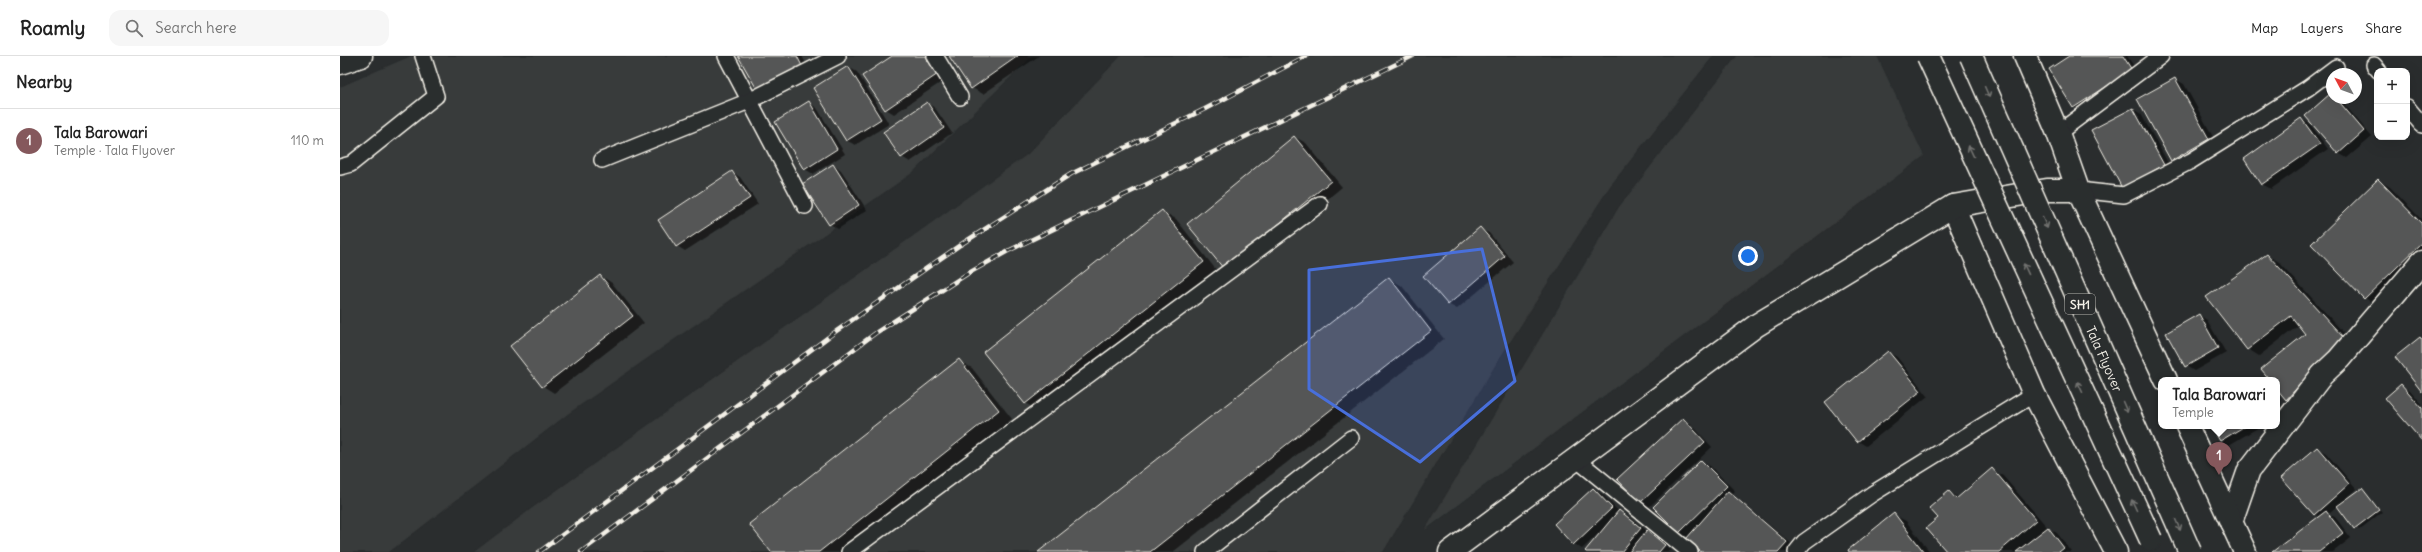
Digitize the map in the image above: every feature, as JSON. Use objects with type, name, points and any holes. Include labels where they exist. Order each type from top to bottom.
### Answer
[{"type":"street","points":[[1928,56],[2151,540]]},
{"type":"street","name":"Tala Flyover","points":[[1971,56],[2190,552]]},
{"type":"street","points":[[2025,56],[2058,133],[2078,190],[2165,377]]},
{"type":"street","points":[[1450,552],[1757,325],[1953,206],[2047,190],[2078,190]]},
{"type":"street","points":[[1953,206],[2034,394],[2116,552]]},
{"type":"street","points":[[2231,522],[2249,470],[2322,375],[2339,359],[2422,262]]},
{"type":"street","points":[[2188,429],[2245,552]]},
{"type":"lane","points":[[340,167],[351,164],[436,96],[423,56]]},
{"type":"lane","points":[[726,56],[804,206]]},
{"type":"lane","points":[[602,160],[749,101],[838,56]]},
{"type":"lane","points":[[935,56],[960,97]]},
{"type":"lane","points":[[2058,133],[2161,56]]},
{"type":"lane","points":[[2078,190],[2124,195],[2192,161],[2308,88],[2336,67]]},
{"type":"lane","points":[[2410,111],[2422,125]]},
{"type":"lane","points":[[849,552],[869,546],[1320,204]]},
{"type":"lane","points":[[1796,552],[1804,542],[1872,494],[2034,394]]},
{"type":"lane","points":[[1205,552],[1351,438]]},
{"type":"lane","points":[[1576,459],[1690,552]]},
{"type":"highlighted area","points":[[1482,249],[1515,381],[1420,462],[1309,389],[1309,270]]},
{"type":"shaded area","points":[[411,56],[1032,56],[912,173],[569,413],[389,552],[340,552],[340,87]]},
{"type":"shaded area","points":[[1121,56],[1713,56],[1610,186],[1499,359],[1383,552],[474,552],[535,506],[1028,154]]},
{"type":"shaded area","points":[[1737,56],[1877,56],[1924,156],[1425,530],[1619,207]]},
{"type":"building","points":[[738,56],[797,56],[802,66],[758,91]]},
{"type":"building","points":[[892,56],[926,56],[938,74],[885,110],[862,76]]},
{"type":"building","points":[[949,56],[1018,56],[971,89]]},
{"type":"building","points":[[2069,56],[2123,56],[2132,70],[2073,108],[2049,69]]},
{"type":"building","points":[[848,66],[881,119],[846,141],[813,88]]},
{"type":"building","points":[[2175,78],[2209,139],[2171,161],[2137,99]]},
{"type":"building","points":[[2326,97],[2326,104],[2341,104],[2364,131],[2338,154],[2305,116]]},
{"type":"building","points":[[809,101],[837,149],[804,170],[775,122]]},
{"type":"building","points":[[927,102],[944,128],[901,158],[883,132]]},
{"type":"building","points":[[2133,108],[2164,165],[2122,188],[2091,130]]},
{"type":"building","points":[[2301,118],[2320,144],[2261,185],[2244,159]]},
{"type":"building","points":[[1294,136],[1331,181],[1224,269],[1187,224]]},
{"type":"building","points":[[833,164],[859,205],[829,225],[802,184]]},
{"type":"building","points":[[732,171],[750,198],[676,247],[658,220]]},
{"type":"building","points":[[2378,179],[2422,224],[2422,243],[2364,299],[2311,244]]},
{"type":"building","points":[[1162,210],[1204,262],[1025,404],[983,352]]},
{"type":"building","points":[[1480,227],[1505,256],[1448,305],[1423,276]]},
{"type":"building","points":[[2267,254],[2343,337],[2286,400],[2280,393],[2280,377],[2268,377],[2261,369],[2305,334],[2291,316],[2247,350],[2206,297]]},
{"type":"building","points":[[600,275],[633,316],[542,387],[510,346]]},
{"type":"building","points":[[1389,277],[1431,331],[1150,552],[1038,552]]},
{"type":"building","points":[[2199,314],[2218,348],[2185,367],[2166,333]]},
{"type":"building","points":[[2420,337],[2422,340],[2422,392],[2395,357]]},
{"type":"building","points":[[1888,351],[1921,391],[1857,442],[1825,402]]},
{"type":"building","points":[[959,359],[999,410],[819,552],[771,552],[749,524]]},
{"type":"building","points":[[2401,384],[2422,408],[2422,441],[2385,398]]},
{"type":"building","points":[[1683,418],[1705,442],[1640,503],[1617,479]]},
{"type":"building","points":[[2213,429],[2240,429],[2220,441]]},
{"type":"building","points":[[2317,447],[2349,484],[2314,515],[2281,478]]},
{"type":"building","points":[[1701,460],[1727,486],[1679,533],[1653,507]]},
{"type":"building","points":[[1992,468],[2036,520],[1999,552],[1947,552],[1926,528],[1938,518],[1929,508],[1949,491],[1956,499]]},
{"type":"building","points":[[1593,488],[1612,508],[1573,545],[1554,524]]},
{"type":"building","points":[[2362,488],[2379,510],[2354,529],[2337,506]]},
{"type":"building","points":[[1728,491],[1787,542],[1778,552],[1701,552],[1686,539]]},
{"type":"building","points":[[1619,510],[1641,528],[1621,552],[1586,552],[1585,551]]},
{"type":"building","points":[[2326,511],[2343,533],[2319,552],[2272,552]]},
{"type":"building","points":[[1894,513],[1924,552],[1849,552],[1848,550]]},
{"type":"building","points":[[2048,527],[2064,548],[2059,552],[2016,552]]},
{"type":"building","points":[[1647,530],[1665,545],[1659,552],[1629,552]]},
{"type":"railway","points":[[539,552],[835,332],[960,245],[1071,174],[1205,109],[1306,56]]},
{"type":"railway","points":[[581,552],[877,332],[967,274],[1008,251],[1413,56]]},
{"type":"place","name":"Tala Barowari","points":[[2219,475]]}]
